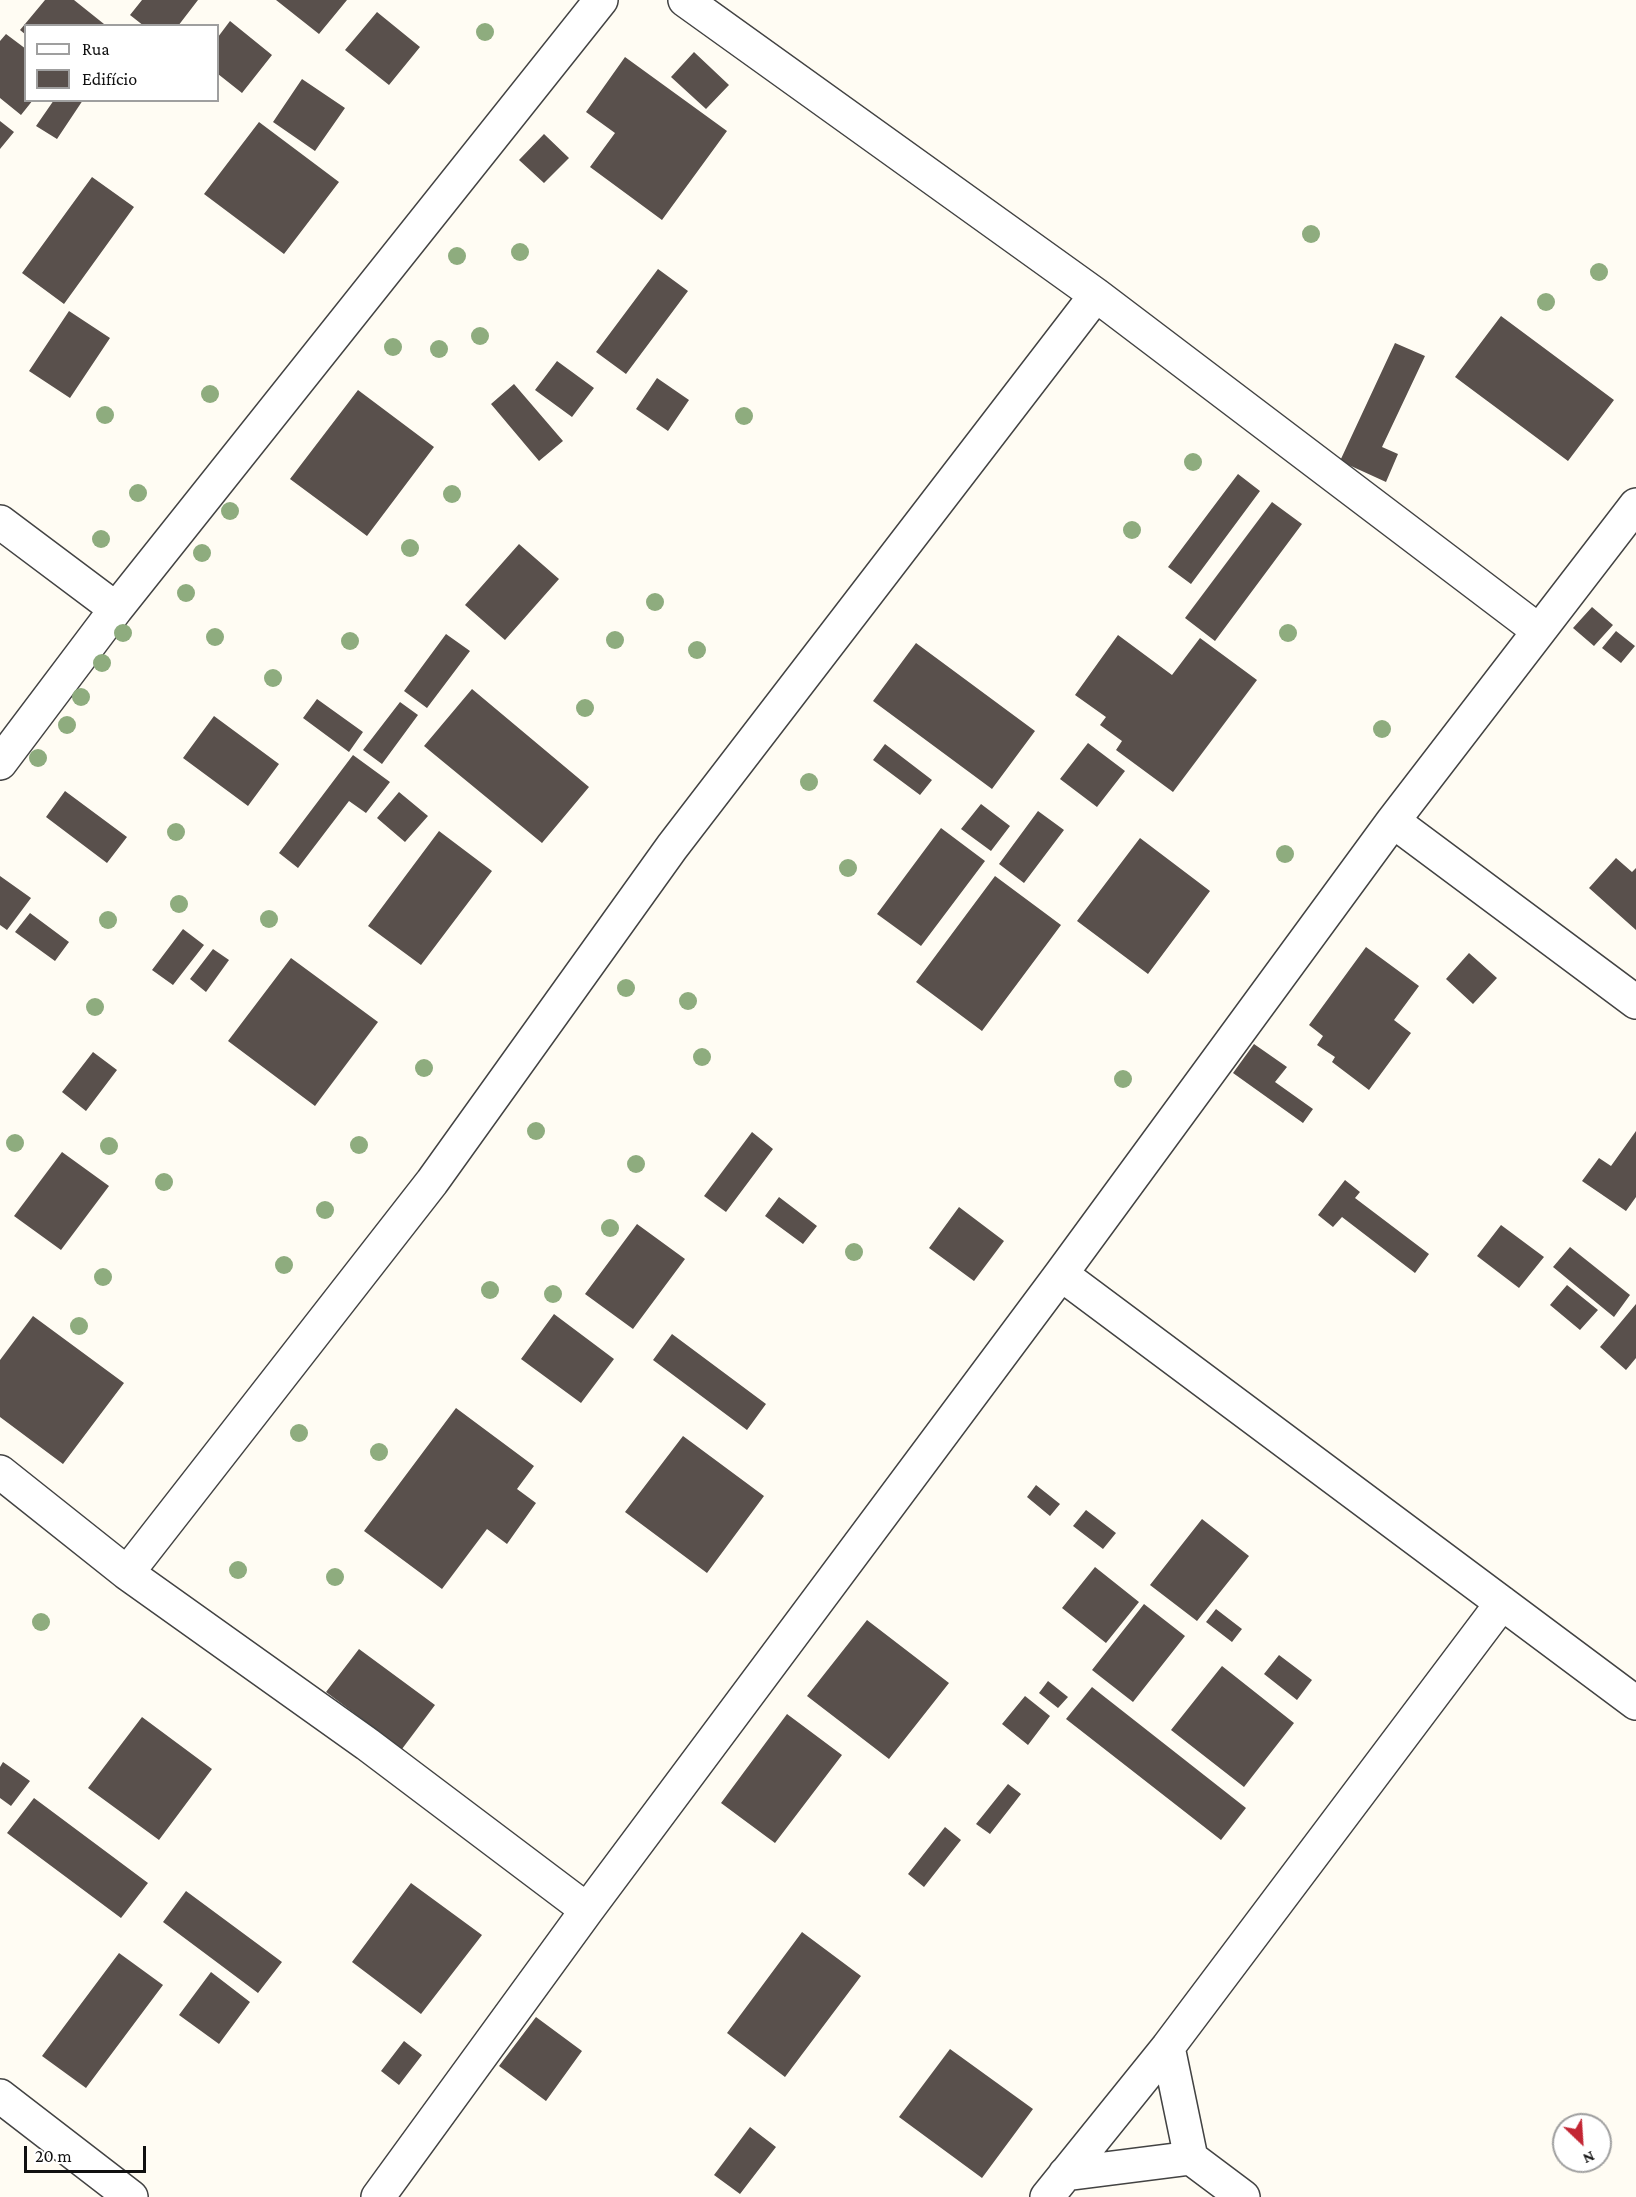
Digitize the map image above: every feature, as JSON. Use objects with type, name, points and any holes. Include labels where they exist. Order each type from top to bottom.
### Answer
[{"type":"street","points":[[0,763],[116,609],[601,0]]},
{"type":"street","points":[[685,0],[1096,295],[1539,631]]},
{"type":"street","points":[[127,1573],[432,1182],[672,847],[1096,295]]},
{"type":"street","points":[[378,2197],[587,1910],[1061,1274],[1393,821],[1636,505]]},
{"type":"street","points":[[0,522],[116,609]]},
{"type":"street","points":[[1393,821],[1636,1002]]},
{"type":"street","points":[[1061,1274],[1636,1703]]},
{"type":"street","points":[[0,1472],[127,1573],[367,1744],[587,1910]]},
{"type":"street","points":[[1056,2186],[1168,2047],[1502,1602]]},
{"type":"street","points":[[1168,2047],[1191,2158],[1243,2197]]},
{"type":"street","points":[[0,2096],[131,2197]]},
{"type":"street","points":[[1056,2186],[1191,2158]]},
{"type":"building","points":[[45,0],[74,0],[104,24],[25,24]]},
{"type":"building","points":[[142,0],[198,0],[180,24],[141,24],[130,15]]},
{"type":"building","points":[[276,0],[347,0],[319,34]]},
{"type":"building","points":[[377,12],[420,47],[389,85],[345,50]]},
{"type":"building","points":[[230,21],[272,55],[242,93],[219,75],[219,36]]},
{"type":"building","points":[[6,34],[24,48],[24,102],[31,102],[21,115],[0,98],[0,41]]},
{"type":"building","points":[[694,52],[729,85],[706,109],[671,77]]},
{"type":"building","points":[[625,57],[727,131],[662,220],[590,167],[615,133],[586,112]]},
{"type":"building","points":[[302,79],[345,108],[315,151],[273,122]]},
{"type":"building","points":[[53,102],[82,102],[57,139],[36,126]]},
{"type":"building","points":[[0,121],[14,132],[0,149]]},
{"type":"building","points":[[259,122],[339,182],[284,254],[204,194]]},
{"type":"building","points":[[544,134],[569,158],[544,183],[519,160]]},
{"type":"building","points":[[92,177],[134,207],[64,304],[22,273]]},
{"type":"building","points":[[658,269],[688,291],[626,374],[596,352]]},
{"type":"building","points":[[69,311],[110,338],[70,398],[29,371]]},
{"type":"building","points":[[1501,316],[1614,400],[1568,461],[1455,377]]},
{"type":"building","points":[[1395,343],[1425,356],[1382,447],[1398,454],[1386,482],[1340,461]]},
{"type":"building","points":[[557,361],[594,388],[572,417],[535,390]]},
{"type":"building","points":[[657,378],[689,400],[668,431],[636,409]]},
{"type":"building","points":[[514,384],[563,441],[539,461],[491,404]]},
{"type":"building","points":[[358,390],[434,447],[367,536],[290,479]]},
{"type":"building","points":[[1238,474],[1260,491],[1191,584],[1168,567]]},
{"type":"building","points":[[1272,502],[1302,524],[1215,641],[1185,618]]},
{"type":"building","points":[[519,544],[559,579],[505,640],[465,605]]},
{"type":"building","points":[[1592,607],[1613,625],[1594,646],[1573,628]]},
{"type":"building","points":[[1616,631],[1635,646],[1621,663],[1602,648]]},
{"type":"building","points":[[446,634],[470,651],[427,708],[404,691]]},
{"type":"building","points":[[1118,635],[1172,675],[1200,638],[1257,680],[1173,792],[1116,750],[1122,741],[1100,725],[1106,717],[1075,695]]},
{"type":"building","points":[[916,643],[1035,731],[992,789],[873,701]]},
{"type":"building","points":[[472,689],[589,787],[542,843],[424,746]]},
{"type":"building","points":[[317,699],[363,732],[349,752],[303,718]]},
{"type":"building","points":[[400,702],[418,715],[382,764],[363,750]]},
{"type":"building","points":[[214,716],[279,764],[248,806],[183,758]]},
{"type":"building","points":[[1088,743],[1125,771],[1097,807],[1060,779]]},
{"type":"building","points":[[885,744],[932,780],[920,795],[873,760]]},
{"type":"building","points":[[353,755],[390,782],[366,813],[349,801],[298,868],[279,853]]},
{"type":"building","points":[[65,791],[127,837],[107,863],[46,817]]},
{"type":"building","points":[[399,792],[428,816],[405,842],[377,818]]},
{"type":"building","points":[[981,804],[1010,826],[991,851],[961,829]]},
{"type":"building","points":[[1038,811],[1064,830],[1024,883],[999,864]]},
{"type":"building","points":[[941,828],[985,861],[921,946],[877,914]]},
{"type":"building","points":[[439,831],[492,871],[421,965],[368,926]]},
{"type":"building","points":[[1140,838],[1210,891],[1148,974],[1077,921]]},
{"type":"building","points":[[1616,858],[1632,872],[1636,868],[1636,930],[1589,888]]},
{"type":"building","points":[[0,876],[31,898],[7,930],[0,925]]},
{"type":"building","points":[[995,876],[1061,925],[982,1031],[916,982]]},
{"type":"building","points":[[30,913],[69,942],[55,961],[15,932]]},
{"type":"building","points":[[183,929],[204,945],[173,985],[152,970]]},
{"type":"building","points":[[1366,947],[1419,986],[1394,1020],[1411,1033],[1369,1090],[1332,1062],[1335,1057],[1317,1045],[1323,1036],[1309,1025]]},
{"type":"building","points":[[213,949],[229,960],[206,992],[190,979]]},
{"type":"building","points":[[1469,953],[1497,978],[1473,1004],[1446,979]]},
{"type":"building","points":[[291,958],[378,1022],[315,1106],[228,1041]]},
{"type":"building","points":[[1254,1044],[1287,1067],[1275,1082],[1313,1109],[1303,1123],[1233,1073]]},
{"type":"building","points":[[93,1052],[117,1070],[86,1111],[62,1092]]},
{"type":"building","points":[[1636,1131],[1636,1197],[1626,1211],[1582,1181],[1599,1158],[1611,1166]]},
{"type":"building","points":[[752,1132],[773,1149],[726,1212],[704,1196]]},
{"type":"building","points":[[62,1152],[109,1186],[61,1250],[14,1216]]},
{"type":"building","points":[[1345,1180],[1360,1192],[1355,1198],[1429,1254],[1415,1273],[1342,1217],[1333,1227],[1318,1215]]},
{"type":"building","points":[[779,1197],[817,1226],[803,1244],[765,1216]]},
{"type":"building","points":[[959,1207],[1004,1241],[974,1281],[929,1248]]},
{"type":"building","points":[[637,1224],[685,1259],[633,1329],[585,1294]]},
{"type":"building","points":[[1501,1225],[1544,1257],[1519,1288],[1477,1256]]},
{"type":"building","points":[[1570,1247],[1630,1295],[1614,1317],[1553,1267]]},
{"type":"building","points":[[1567,1285],[1598,1310],[1580,1330],[1550,1305]]},
{"type":"building","points":[[1636,1304],[1636,1358],[1626,1370],[1600,1347]]},
{"type":"building","points":[[554,1314],[614,1359],[581,1403],[521,1359]]},
{"type":"building","points":[[33,1316],[124,1383],[63,1464],[0,1417],[0,1360]]},
{"type":"building","points":[[672,1334],[766,1404],[747,1430],[653,1360]]},
{"type":"building","points":[[456,1408],[534,1466],[517,1489],[536,1503],[507,1544],[487,1529],[442,1589],[364,1531]]},
{"type":"building","points":[[683,1436],[764,1496],[707,1573],[625,1512]]},
{"type":"building","points":[[1036,1485],[1060,1504],[1050,1516],[1027,1497]]},
{"type":"building","points":[[1086,1510],[1116,1533],[1103,1549],[1073,1526]]},
{"type":"building","points":[[1202,1519],[1249,1556],[1197,1621],[1150,1585]]},
{"type":"building","points":[[1095,1567],[1139,1602],[1106,1643],[1062,1608]]},
{"type":"building","points":[[1144,1604],[1185,1636],[1133,1702],[1092,1670]]},
{"type":"building","points":[[1216,1609],[1242,1629],[1232,1642],[1206,1622]]},
{"type":"building","points":[[867,1620],[949,1683],[889,1759],[807,1696]]},
{"type":"building","points":[[359,1649],[435,1705],[402,1749],[326,1692]]},
{"type":"building","points":[[1279,1655],[1312,1680],[1297,1700],[1264,1674]]},
{"type":"building","points":[[1222,1666],[1294,1723],[1244,1787],[1171,1730]]},
{"type":"building","points":[[1048,1681],[1068,1697],[1058,1708],[1039,1693]]},
{"type":"building","points":[[1092,1687],[1246,1808],[1221,1840],[1066,1719]]},
{"type":"building","points":[[1025,1696],[1050,1716],[1028,1745],[1002,1724]]},
{"type":"building","points":[[787,1714],[842,1755],[775,1843],[721,1803]]},
{"type":"building","points":[[142,1717],[212,1769],[159,1840],[88,1788]]},
{"type":"building","points":[[3,1762],[30,1781],[11,1806],[0,1798],[0,1767]]},
{"type":"building","points":[[1008,1784],[1021,1794],[990,1834],[976,1824]]},
{"type":"building","points":[[34,1798],[148,1883],[121,1918],[7,1833]]},
{"type":"building","points":[[945,1827],[961,1840],[924,1887],[908,1874]]},
{"type":"building","points":[[411,1883],[482,1935],[421,2014],[352,1962]]},
{"type":"building","points":[[186,1891],[282,1962],[258,1993],[163,1922]]},
{"type":"building","points":[[802,1932],[861,1976],[785,2077],[727,2033]]},
{"type":"building","points":[[119,1953],[163,1985],[86,2088],[42,2056]]},
{"type":"building","points":[[211,1972],[250,2002],[219,2044],[179,2015]]},
{"type":"building","points":[[536,2017],[582,2051],[546,2101],[499,2066]]},
{"type":"building","points":[[404,2041],[422,2055],[399,2085],[381,2071]]},
{"type":"building","points":[[950,2049],[1033,2109],[982,2178],[899,2117]]},
{"type":"building","points":[[750,2127],[776,2147],[740,2194],[714,2175]]}]
